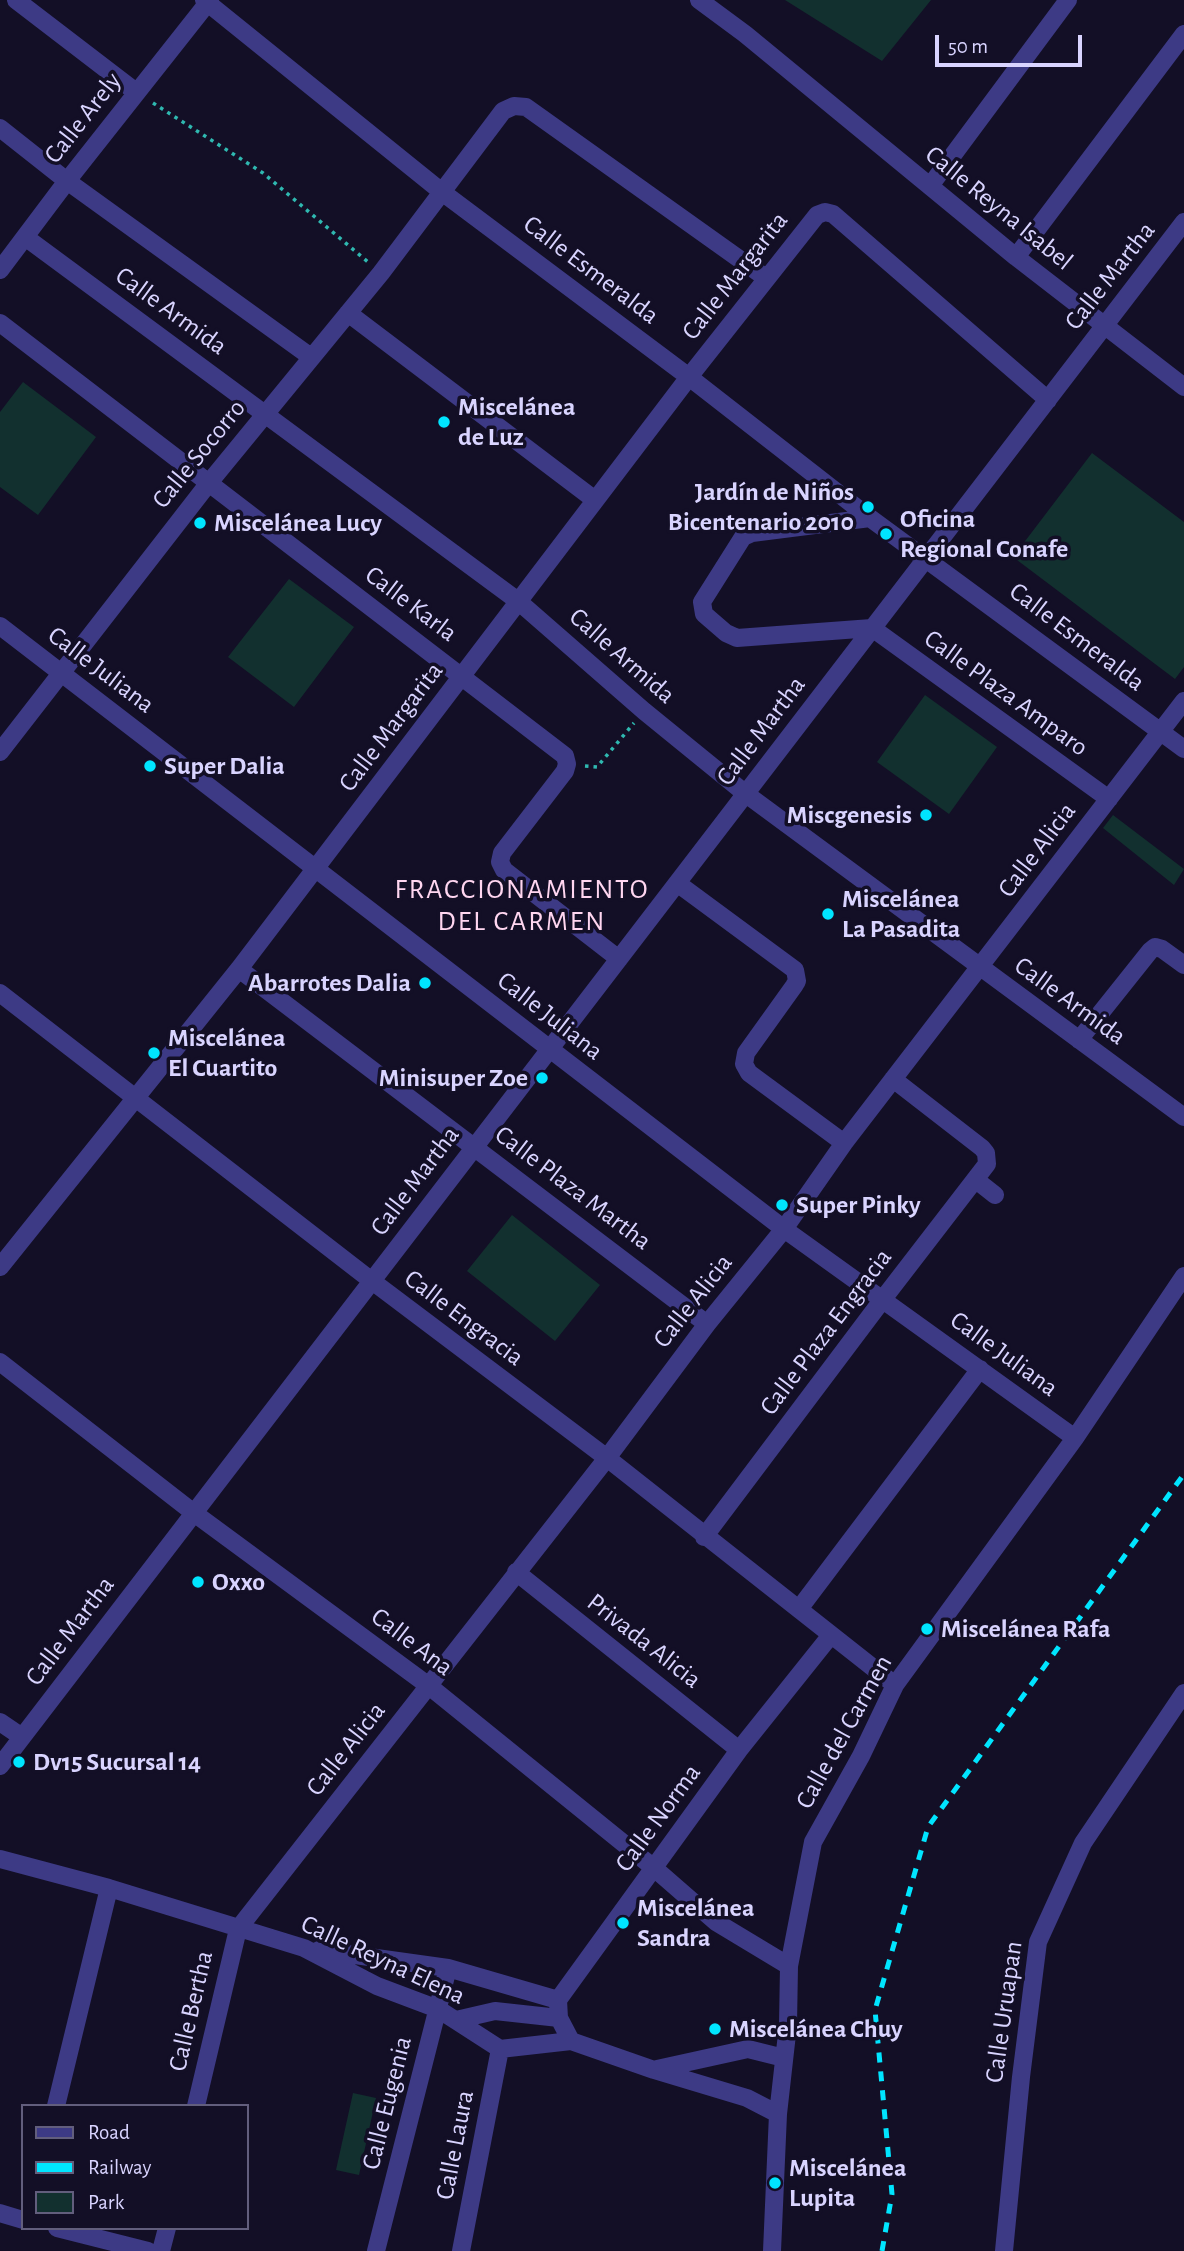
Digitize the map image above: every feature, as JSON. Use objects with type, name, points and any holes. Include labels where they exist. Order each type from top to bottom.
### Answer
[{"type":"street","points":[[16,0],[136,92]]},
{"type":"street","name":"Calle Reyna Isabel","points":[[699,0],[746,34],[1016,257],[1184,387]]},
{"type":"street","points":[[930,186],[1068,0]]},
{"type":"street","name":"Calle Arely","points":[[0,270],[207,1]]},
{"type":"street","name":"Calle Esmeralda","points":[[207,1],[442,192],[689,377],[870,518],[1184,749]]},
{"type":"street","points":[[1016,257],[1184,34]]},
{"type":"street","name":"Calle Socorro","points":[[0,752],[208,484],[381,273],[503,111],[514,106],[526,107],[766,278]]},
{"type":"street","points":[[0,128],[67,181],[311,357]]},
{"type":"street","name":"Calle Margarita","points":[[0,1267],[239,969],[689,377],[817,215],[825,212],[833,214],[1048,400]]},
{"type":"street","name":"Calle Martha","points":[[0,1766],[1184,222]]},
{"type":"street","name":"Calle Armida","points":[[25,237],[518,601],[644,711],[746,794],[1184,1117]]},
{"type":"street","points":[[348,313],[595,500]]},
{"type":"street","name":"Calle Karla","points":[[0,323],[565,756],[568,764]]},
{"type":"street","name":"Calle Martha","points":[[870,518],[752,533],[743,537],[702,602],[702,608],[704,614],[726,633],[737,638],[872,628]]},
{"type":"street","name":"Calle Juliana","points":[[0,626],[784,1229],[1075,1438]]},
{"type":"street","name":"Calle Plaza Amparo","points":[[872,628],[1109,799]]},
{"type":"street","name":"Calle Alicia","points":[[237,1929],[607,1458],[707,1324],[784,1229],[844,1143],[1184,701]]},
{"type":"street","points":[[568,764],[502,853],[500,862],[504,870],[619,960]]},
{"type":"street","points":[[677,883],[795,970],[797,975],[794,986],[746,1053],[744,1064],[749,1073],[844,1143]]},
{"type":"street","points":[[1079,1040],[1150,951],[1155,947],[1181,957]]},
{"type":"street","name":"Calle Plaza Martha","points":[[239,969],[707,1324]]},
{"type":"street","name":"Calle Engracia","points":[[0,993],[372,1282],[607,1458],[895,1685]]},
{"type":"street","name":"Calle Plaza Engracia","points":[[705,1537],[987,1164],[982,1148],[893,1079]]},
{"type":"street","points":[[976,1180],[995,1195]]},
{"type":"street","name":"Calle del Carmen","points":[[772,2251],[779,2114],[788,2025],[789,1966],[813,1842],[861,1756],[895,1685],[1075,1438],[1184,1276]]},
{"type":"street","name":"Calle Ana","points":[[0,1362],[194,1513],[429,1686],[654,1868],[716,1922],[789,1966]]},
{"type":"street","points":[[799,1609],[980,1369]]},
{"type":"street","name":"Privada Alicia","points":[[516,1573],[739,1750]]},
{"type":"street","name":"Calle Norma","points":[[559,2009],[654,1868],[739,1750],[831,1635]]},
{"type":"street","name":"Calle Uruapan","points":[[1004,2251],[1038,1941],[1083,1843],[1184,1693]]},
{"type":"street","points":[[0,1722],[22,1737]]},
{"type":"street","name":"Calle Reyna Elena","points":[[0,1859],[109,1888],[304,1948],[377,1986],[438,2008],[500,2049]]},
{"type":"street","points":[[56,2104],[59,2057],[109,1888]]},
{"type":"street","name":"Calle Bertha","points":[[196,2104],[237,1929]]},
{"type":"street","points":[[304,1948],[448,1968],[559,2009],[571,2041]]},
{"type":"street","name":"Calle Eugenia","points":[[376,2251],[448,1968]]},
{"type":"street","points":[[456,2020],[495,2011],[559,2009]]},
{"type":"street","points":[[500,2049],[571,2041],[747,2098],[779,2114]]},
{"type":"street","name":"Calle Laura","points":[[461,2251],[500,2049]]},
{"type":"street","points":[[654,2070],[748,2049],[784,2058]]},
{"type":"street","points":[[0,2213],[21,2219]]},
{"type":"street","points":[[65,2230],[148,2251]]},
{"type":"street","points":[[161,2251],[166,2230]]},
{"type":"path","points":[[136,92],[263,173],[381,273]]},
{"type":"path","points":[[568,764],[597,767],[644,711]]},
{"type":"green space","points":[[785,0],[931,0],[882,61]]},
{"type":"green space","points":[[23,382],[96,437],[38,515],[0,487],[0,412]]},
{"type":"green space","points":[[1092,453],[1184,522],[1184,667],[1175,679],[1013,557]]},
{"type":"green space","points":[[289,579],[354,627],[294,707],[228,657]]},
{"type":"green space","points":[[925,695],[997,747],[949,814],[877,762]]},
{"type":"green space","points":[[1113,815],[1184,869],[1174,885],[1103,828]]},
{"type":"green space","points":[[512,1215],[600,1285],[555,1341],[467,1271]]},
{"type":"green space","points":[[353,2093],[376,2098],[359,2175],[336,2170]]},
{"type":"railway","points":[[882,2251],[892,2194],[875,2010],[928,1827],[1184,1474]]},
{"type":"place","name":"Miscelánea de Luz","points":[[444,422]]},
{"type":"place","name":"Jardín de Niños Bicentenario 2010","points":[[868,507]]},
{"type":"place","name":"Miscelánea Lucy","points":[[200,523]]},
{"type":"place","name":"Oficina Regional Conafe","points":[[886,534]]},
{"type":"place","name":"Super Dalia","points":[[150,766]]},
{"type":"place","name":"Miscgenesis","points":[[926,815]]},
{"type":"place","name":"Miscelánea La Pasadita","points":[[828,914]]},
{"type":"place","name":"Abarrotes Dalia","points":[[425,983]]},
{"type":"place","name":"Miscelánea El Cuartito","points":[[154,1053]]},
{"type":"place","name":"Minisuper Zoe","points":[[542,1078]]},
{"type":"place","name":"Super Pinky","points":[[782,1205]]},
{"type":"place","name":"Oxxo","points":[[198,1582]]},
{"type":"place","name":"Miscelánea Rafa","points":[[927,1629]]},
{"type":"place","name":"Dv15 Sucursal 14","points":[[19,1762]]},
{"type":"place","name":"Miscelánea Sandra","points":[[623,1923]]},
{"type":"place","name":"Miscelánea Chuy","points":[[715,2029]]},
{"type":"place","name":"Miscelánea Lupita","points":[[775,2183]]},
{"type":"district","name":"FRACCIONAMIENTO DEL CARMEN","points":[[522,906]]}]
